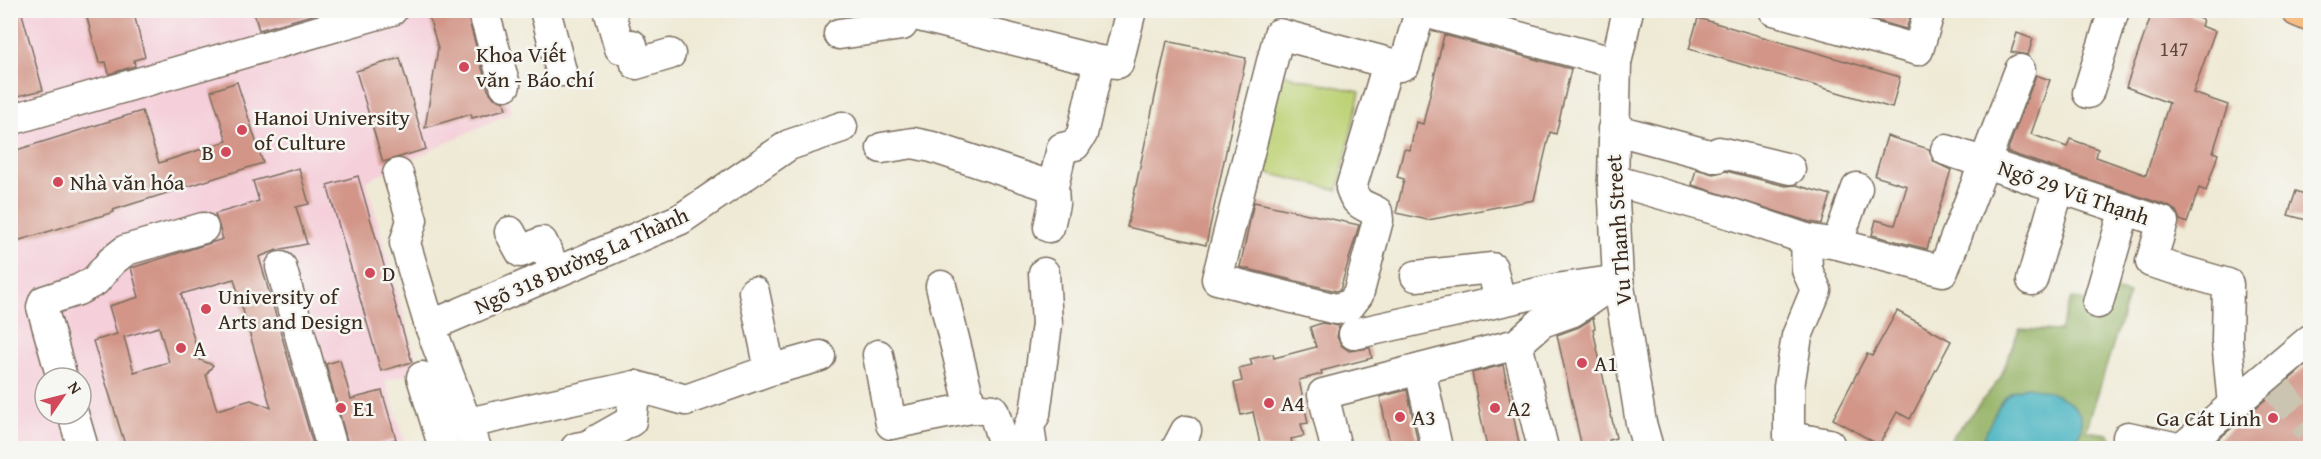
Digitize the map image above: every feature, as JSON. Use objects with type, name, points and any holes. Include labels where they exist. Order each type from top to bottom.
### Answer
[{"type":"main road","points":[[2298,10],[2310,15]]},
{"type":"street","points":[[10,120],[332,19],[392,10]]},
{"type":"street","points":[[483,10],[505,85]]},
{"type":"street","points":[[544,10],[561,71]]},
{"type":"street","points":[[609,10],[620,48],[632,45],[636,64],[670,54]]},
{"type":"street","points":[[839,34],[902,25],[903,12],[1099,61],[1118,63],[1131,10]]},
{"type":"street","name":"Vu Thanh Street","points":[[1628,10],[1616,63],[1613,180],[1618,280],[1641,423],[1648,448]]},
{"type":"street","points":[[1774,10],[1918,50],[1930,10]]},
{"type":"street","points":[[2088,93],[2114,10]]},
{"type":"street","points":[[1388,64],[1350,188],[1354,198],[1361,206],[1377,212],[1378,220],[1358,295],[1350,305],[1336,309],[1217,279],[1279,34],[1388,64],[1405,64],[1419,11],[1469,16],[1616,63]]},
{"type":"street","points":[[1049,227],[1054,204],[1053,187],[1062,148],[1075,145],[1082,134],[1099,61]]},
{"type":"street","points":[[1986,161],[2020,70]]},
{"type":"street","name":"Ngõ 318 Đường La Thành","points":[[430,326],[681,219],[789,145],[842,127]]},
{"type":"street","points":[[1613,129],[1717,157],[1719,152],[1790,169]]},
{"type":"street","points":[[882,148],[913,143],[933,147],[1053,187]]},
{"type":"street","name":"Ngõ 29 Vũ Thạnh","points":[[1946,150],[1986,161],[2163,222],[2151,262],[2228,284],[2227,341],[2233,405]]},
{"type":"street","name":"Ngõ 29 Vũ Thạnh","points":[[1837,244],[1943,271],[1986,161]]},
{"type":"street","points":[[398,174],[412,220],[405,243],[430,326],[472,436],[635,386],[686,400],[770,370],[820,356]]},
{"type":"street","points":[[1613,180],[1735,215],[1806,239],[1837,244],[1857,188]]},
{"type":"street","points":[[2032,280],[2059,187]]},
{"type":"street","points":[[2098,303],[2125,209]]},
{"type":"street","points":[[59,366],[42,307],[44,301],[78,290],[95,281],[112,261],[126,250],[203,228]]},
{"type":"street","points":[[510,232],[521,252],[542,242],[556,271]]},
{"type":"street","points":[[1806,239],[1807,270],[1816,290],[1797,336],[1789,387],[1789,437],[1829,444],[1829,448]]},
{"type":"street","points":[[281,267],[332,448]]},
{"type":"street","points":[[1416,276],[1492,268],[1500,301]]},
{"type":"street","points":[[1032,448],[1029,426],[1035,414],[1047,324],[1044,273]]},
{"type":"street","points":[[1354,334],[1556,289],[1618,280]]},
{"type":"street","points":[[1336,448],[1323,394],[1517,344],[1542,322],[1573,311],[1618,280]]},
{"type":"street","points":[[941,286],[971,408]]},
{"type":"street","points":[[754,292],[770,370]]},
{"type":"street","points":[[2128,438],[2180,448],[2233,405],[2272,382],[2310,340]]},
{"type":"street","points":[[1517,344],[1543,448]]},
{"type":"street","points":[[878,355],[891,424],[971,408],[993,410],[1005,448]]},
{"type":"street","points":[[1420,370],[1437,448]]},
{"type":"street","points":[[422,377],[444,448]]},
{"type":"street","points":[[576,448],[587,446],[631,422],[635,386]]},
{"type":"street","points":[[77,426],[83,448]]},
{"type":"shaded area","points":[[10,11],[481,11],[512,112],[366,181],[420,371],[385,381],[407,448],[11,448]]},
{"type":"green space","points":[[1281,74],[1360,92],[1338,190],[1259,171]]},
{"type":"green space","points":[[2099,286],[2129,294],[2086,431],[2108,434],[2115,445],[2114,448],[2071,448],[2081,431],[1997,409],[1982,448],[1943,448],[2000,379],[2019,329],[2060,331],[2071,298],[2092,302]]},
{"type":"water","points":[[2026,387],[2055,394],[2065,399],[2079,413],[2080,432],[2071,448],[1982,448],[1989,426],[2002,402],[2012,392]]},
{"type":"building","points":[[10,10],[21,10],[43,90],[10,98]]},
{"type":"building","points":[[85,10],[133,10],[145,57],[134,60],[135,66],[109,74],[106,62],[99,63]]},
{"type":"building","points":[[253,10],[318,10],[319,13],[259,30]]},
{"type":"building","name":"Khoa Viết văn - Báo chí","points":[[427,10],[466,10],[488,90],[494,98],[504,102],[506,109],[472,118],[471,114],[425,128],[438,48]]},
{"type":"building","points":[[1854,10],[1912,10],[1906,29],[1853,14]]},
{"type":"building","points":[[2153,10],[2177,10],[2203,20],[2201,26],[2215,31],[2193,93],[2228,105],[2213,152],[2218,154],[2206,191],[2199,188],[2187,223],[2180,220],[2176,211],[2168,206],[2007,152],[2036,75],[2050,80],[2031,134],[2067,147],[2070,139],[2098,149],[2096,157],[2146,175],[2169,103],[2126,87]]},
{"type":"building","points":[[1698,18],[1900,77],[1892,108],[1689,49]]},
{"type":"building","points":[[2017,33],[2033,39],[2028,55],[2011,52]]},
{"type":"building","points":[[1444,35],[1571,69],[1556,134],[1550,132],[1534,200],[1428,220],[1396,213],[1404,179],[1397,177],[1404,149],[1410,150],[1416,122],[1423,124]]},
{"type":"building","points":[[1167,41],[1246,58],[1206,245],[1127,227]]},
{"type":"building","points":[[400,58],[426,149],[383,162],[356,71]]},
{"type":"building","points":[[237,82],[263,163],[10,243],[10,152],[142,111],[159,163],[227,141],[211,91]]},
{"type":"building","points":[[1887,136],[1929,149],[1934,162],[1951,170],[1927,249],[1872,235],[1876,220],[1895,225],[1907,186],[1875,176]]},
{"type":"building","points":[[299,168],[309,204],[296,207],[307,244],[277,250],[259,257],[314,448],[126,448],[93,341],[117,334],[109,306],[139,297],[131,268],[223,239],[215,214],[259,201],[253,181]],"holes":[[[234,279],[271,408],[251,400],[217,410],[206,375],[213,365],[200,360],[181,294]],[[159,327],[169,362],[134,372],[124,337]]]},
{"type":"building","points":[[1696,169],[1713,174],[1726,171],[1786,186],[1796,185],[1831,195],[1822,224],[1692,185]]},
{"type":"building","name":"D","points":[[358,176],[412,362],[381,371],[327,185]]},
{"type":"building","points":[[2296,191],[2310,196],[2310,221],[2288,215]]},
{"type":"building","points":[[1254,202],[1359,225],[1340,290],[1336,291],[1240,267]]},
{"type":"building","points":[[1897,311],[1951,341],[1910,419],[1897,412],[1879,445],[1833,419],[1867,354],[1872,356]]},
{"type":"building","name":"A1","points":[[1593,318],[1595,328],[1593,329],[1616,438],[1609,440],[1611,448],[1582,448],[1557,335],[1579,327]]},
{"type":"building","name":"A4","points":[[1322,323],[1339,326],[1337,337],[1342,346],[1349,351],[1370,348],[1372,358],[1321,371],[1322,374],[1299,380],[1308,423],[1301,424],[1304,436],[1291,439],[1293,448],[1261,448],[1253,412],[1241,415],[1234,383],[1242,381],[1239,368],[1252,365],[1250,359],[1273,354],[1274,358],[1316,347],[1310,327]]},
{"type":"building","points":[[340,360],[351,399],[382,391],[396,439],[365,448],[349,448],[326,364]]},
{"type":"building","name":"Ga Cát Linh","points":[[2310,362],[2310,448],[2208,448]]},
{"type":"building","name":"A2","points":[[1503,365],[1520,448],[1487,448],[1472,373]]},
{"type":"building","name":"A3","points":[[1407,390],[1419,448],[1391,448],[1380,397]]},
{"type":"tunnel","points":[[2276,387],[2310,430]]},
{"type":"place","name":"Khoa Viết văn - Báo chí","points":[[464,67]]},
{"type":"place","name":"Hanoi University of Culture","points":[[242,130]]},
{"type":"place","name":"B","points":[[226,152]]},
{"type":"place","name":"Nhà văn hóa","points":[[58,182]]},
{"type":"place","name":"D","points":[[370,273]]},
{"type":"place","name":"University of Arts and Design","points":[[206,309]]},
{"type":"place","name":"A","points":[[181,348]]},
{"type":"place","name":"A1","points":[[1582,363]]},
{"type":"place","name":"A4","points":[[1269,403]]},
{"type":"place","name":"E1","points":[[341,408]]},
{"type":"place","name":"A2","points":[[1495,408]]},
{"type":"place","name":"A3","points":[[1400,417]]},
{"type":"place","name":"Ga Cát Linh","points":[[2273,418]]}]
